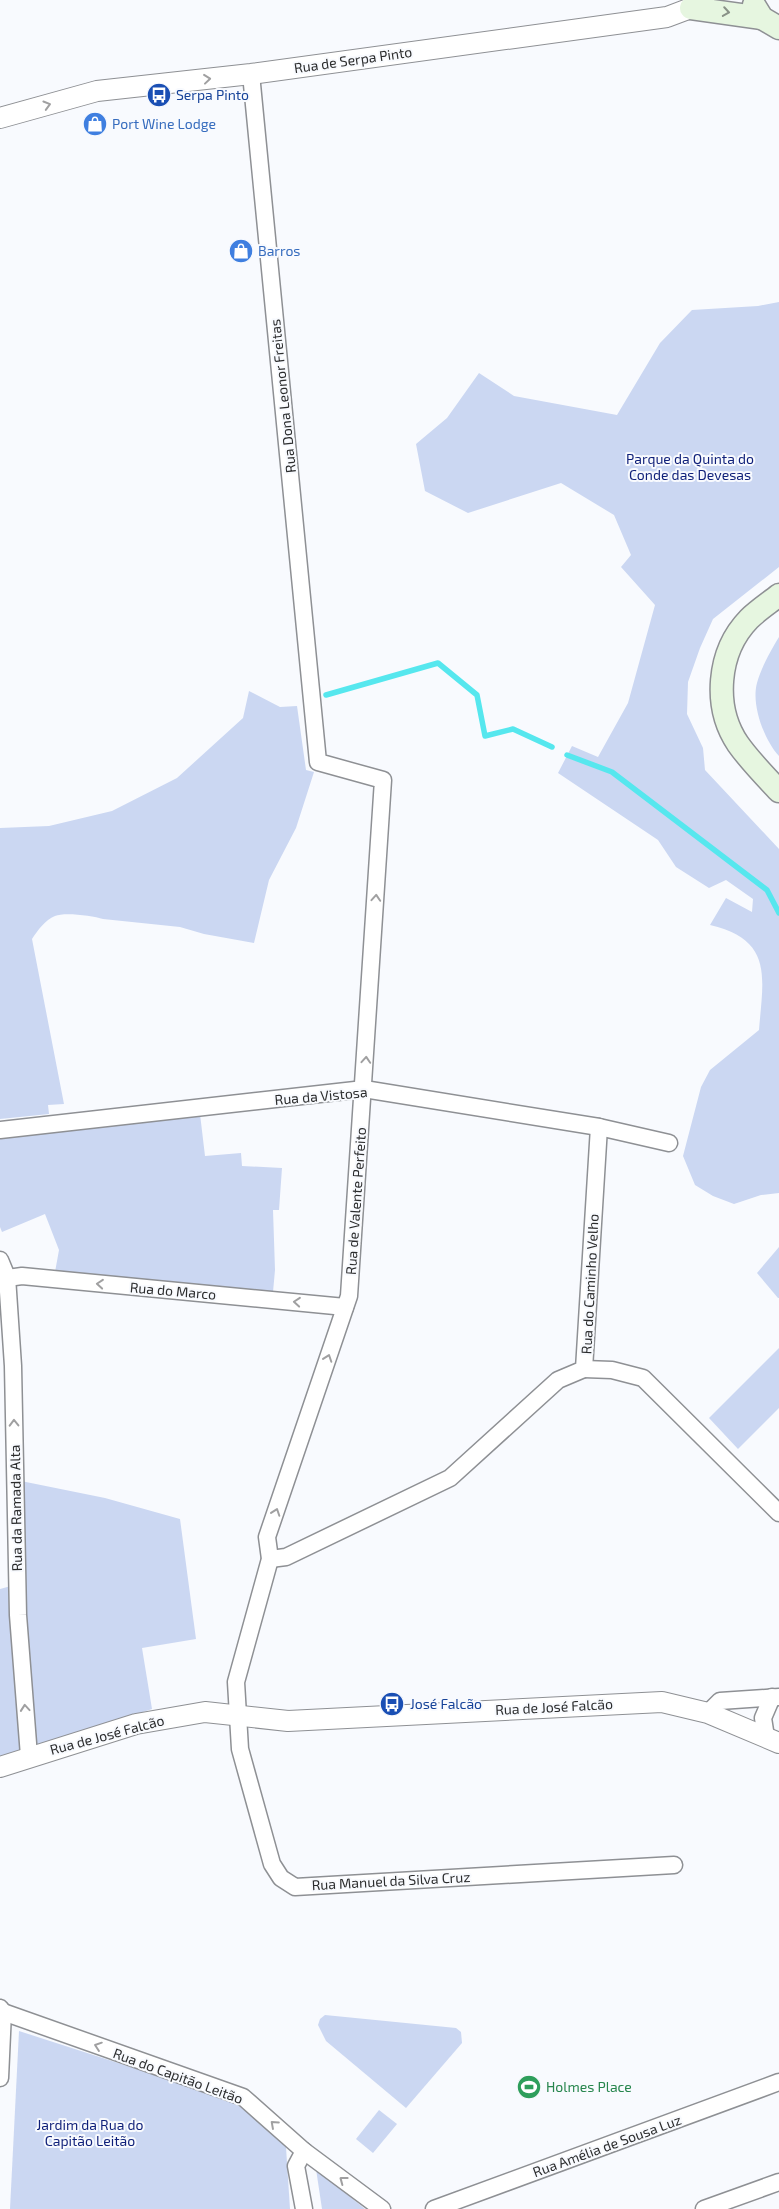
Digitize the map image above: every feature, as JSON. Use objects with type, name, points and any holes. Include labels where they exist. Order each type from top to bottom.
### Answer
[{"type":"main road","points":[[697,4],[764,16]]},
{"type":"main road","points":[[779,595],[749,619],[741,629],[724,664],[721,688],[726,720],[738,744],[779,791]]},
{"type":"street","name":"Rua de Serpa Pinto","points":[[0,118],[97,90],[251,74],[667,17],[697,4]]},
{"type":"street","name":"Rua Dona Leonor Freitas","points":[[251,74],[313,718]]},
{"type":"street","name":"Rua de Valente Perfeito","points":[[238,1714],[236,1682],[270,1559],[267,1537],[349,1296],[383,780],[318,762],[313,718]]},
{"type":"street","name":"Rua da Vistosa","points":[[0,1130],[364,1089],[599,1127],[669,1143]]},
{"type":"street","name":"Rua do Caminho Velho","points":[[270,1559],[286,1557],[450,1478],[558,1380],[584,1369],[599,1127]]},
{"type":"street","name":"Rua da Ramada Alta","points":[[0,1260],[4,1278],[14,1366],[18,1615],[29,1756]]},
{"type":"street","name":"Rua do Marco","points":[[4,1278],[22,1276],[345,1307]]},
{"type":"street","points":[[584,1369],[612,1370],[643,1378],[779,1513]]},
{"type":"street","points":[[708,1713],[720,1701],[775,1697]]},
{"type":"street","points":[[773,1740],[763,1718],[775,1697]]},
{"type":"street","name":"Rua de José Falcão","points":[[0,1767],[29,1756],[136,1724],[205,1712],[238,1714],[288,1721],[662,1702],[708,1713],[773,1740]]},
{"type":"street","name":"Rua Manuel da Silva Cruz","points":[[238,1714],[240,1749],[272,1864],[281,1878],[296,1887],[674,1865]]},
{"type":"street","points":[[0,2078],[2,2013]]},
{"type":"street","name":"Rua do Capitão Leitão","points":[[2,2013],[243,2097],[304,2151],[382,2209]]},
{"type":"street","name":"Rua Amélia de Sousa Luz","points":[[434,2209],[779,2082]]},
{"type":"street","points":[[304,2151],[296,2166],[304,2209]]},
{"type":"street","points":[[704,2209],[779,2182]]},
{"type":"green space","name":"Parque da Quinta do Conde das Devesas","points":[[779,302],[779,567],[713,619],[688,682],[687,714],[703,748],[705,770],[779,849],[779,1193],[761,1195],[734,1204],[713,1196],[695,1185],[683,1156],[701,1087],[710,1070],[759,1030],[762,978],[760,964],[755,951],[745,940],[731,932],[710,925],[726,898],[752,912],[753,899],[726,880],[709,888],[676,867],[658,840],[558,773],[572,746],[598,757],[628,703],[655,605],[621,567],[631,555],[614,515],[561,483],[468,513],[425,491],[416,444],[447,418],[479,373],[514,396],[617,415],[660,343],[692,310],[758,306]]},
{"type":"green space","points":[[779,637],[779,756],[768,741],[760,721],[757,711],[756,692],[761,671]]},
{"type":"green space","points":[[249,691],[280,707],[297,706],[306,770],[314,772],[296,828],[269,880],[254,943],[204,934],[180,927],[79,915],[65,914],[48,920],[32,939],[64,1104],[48,1105],[49,1114],[0,1119],[0,828],[49,826],[112,811],[177,778],[243,718]]},
{"type":"green space","points":[[200,1114],[205,1156],[241,1153],[242,1166],[282,1168],[279,1210],[273,1210],[275,1270],[273,1292],[55,1272],[59,1250],[45,1214],[2,1232],[0,1227],[0,1135]]},
{"type":"green space","points":[[779,1247],[779,1298],[778,1298],[757,1273]]},
{"type":"green space","points":[[779,1348],[779,1408],[738,1449],[709,1418]]},
{"type":"green space","points":[[21,1481],[105,1498],[180,1519],[196,1639],[142,1648],[152,1709],[41,1746],[37,1745],[26,1657]]},
{"type":"green space","points":[[11,1586],[20,1752],[0,1759],[0,1589]]},
{"type":"green space","points":[[325,2015],[456,2028],[461,2032],[462,2043],[406,2108],[326,2041],[318,2025],[320,2019]]},
{"type":"green space","name":"Jardim da Rua do Capitão Leitão","points":[[19,2031],[242,2103],[286,2147],[290,2209],[10,2209]]},
{"type":"green space","points":[[379,2110],[397,2124],[373,2153],[356,2139]]},
{"type":"green space","points":[[316,2169],[365,2209],[322,2209]]},
{"type":"waterway","points":[[326,695],[438,663],[477,695],[485,736],[513,729],[552,747]]},
{"type":"waterway","points":[[567,755],[612,772],[767,890],[779,913]]},
{"type":"place","name":"Serpa Pinto","points":[[159,95]]},
{"type":"place","name":"Port Wine Lodge","points":[[95,124]]},
{"type":"place","name":"Barros","points":[[241,251]]},
{"type":"place","name":"José Falcão","points":[[392,1704]]},
{"type":"place","name":"Holmes Place","points":[[529,2087]]}]
